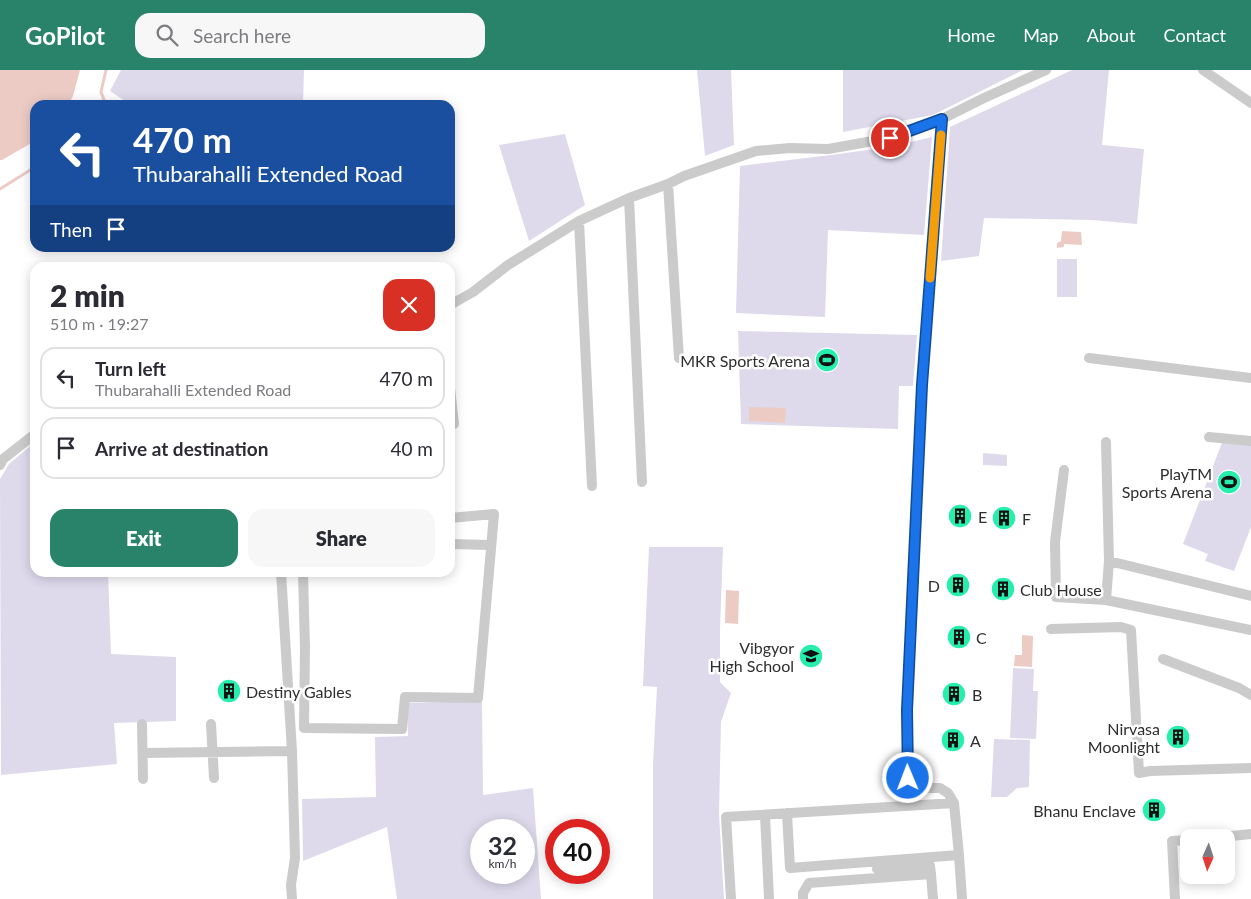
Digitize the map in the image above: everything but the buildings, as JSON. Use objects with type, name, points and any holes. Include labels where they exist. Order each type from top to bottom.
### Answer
[{"type":"street","points":[[455,302],[578,220],[684,176],[756,151],[790,148],[828,149],[890,138],[942,119],[1046,70]]},
{"type":"street","points":[[1203,70],[1251,103]]},
{"type":"street","points":[[942,119],[922,385],[906,726],[908,778],[916,785],[940,788],[948,793],[954,803],[962,899]]},
{"type":"street","points":[[668,184],[679,358]]},
{"type":"street","points":[[629,198],[642,482]]},
{"type":"street","points":[[578,220],[592,486]]},
{"type":"street","points":[[1090,358],[1251,378]]},
{"type":"street","points":[[1210,437],[1251,441]]},
{"type":"street","points":[[0,465],[3,459],[30,438]]},
{"type":"street","points":[[1106,442],[1109,561],[1106,600]]},
{"type":"street","points":[[1064,470],[1055,542],[1056,597],[1106,600],[1251,630]]},
{"type":"street","points":[[303,577],[304,728],[402,729],[405,697],[478,698],[494,514],[455,518]]},
{"type":"street","points":[[455,544],[491,545]]},
{"type":"street","points":[[1109,561],[1251,596]]},
{"type":"street","points":[[281,577],[292,751],[294,858],[291,885],[292,899]]},
{"type":"street","points":[[1051,629],[1121,627],[1131,630],[1139,773],[1150,771],[1251,768]]},
{"type":"street","points":[[286,652],[305,651]]},
{"type":"street","points":[[1164,659],[1239,688],[1251,695]]},
{"type":"street","points":[[142,724],[143,779]]},
{"type":"street","points":[[212,724],[214,778]]},
{"type":"street","points":[[143,753],[292,751]]},
{"type":"street","points":[[747,821],[787,813],[954,803]]},
{"type":"street","points":[[787,813],[790,868],[959,855]]},
{"type":"street","points":[[731,899],[726,816],[765,818]]},
{"type":"street","points":[[765,818],[769,899]]},
{"type":"street","points":[[1235,836],[1251,834]]},
{"type":"street","points":[[1175,899],[1172,841],[1180,841]]},
{"type":"street","points":[[877,870],[930,866],[933,899]]},
{"type":"street","points":[[803,899],[803,893],[809,883],[930,874]]},
{"type":"shaded area","points":[[0,70],[80,70],[71,100],[30,100],[30,144],[0,160]]},
{"type":"shaded area","points":[[121,70],[304,70],[303,100],[124,100],[110,91]]},
{"type":"shaded area","points":[[697,70],[731,70],[734,145],[705,156]]},
{"type":"shaded area","points":[[843,70],[1023,70],[933,115],[843,132]]},
{"type":"shaded area","points":[[1072,70],[1109,70],[1102,145],[1144,149],[1137,224],[1092,220],[984,218],[979,256],[941,261],[950,127]]},
{"type":"shaded area","points":[[565,134],[585,205],[529,241],[499,145]]},
{"type":"shaded area","points":[[932,137],[924,235],[828,230],[825,317],[736,313],[740,166],[890,147]]},
{"type":"shaded area","points":[[1062,231],[1081,232],[1082,245],[1064,244],[1064,247],[1057,248],[1057,243],[1061,241]]},
{"type":"shaded area","points":[[1057,259],[1077,259],[1077,297],[1057,297]]},
{"type":"shaded area","name":"MKR Sports Arena","points":[[738,331],[917,335],[913,386],[899,386],[898,429],[741,424]]},
{"type":"shaded area","points":[[749,407],[786,408],[785,423],[749,421]]},
{"type":"shaded area","name":"PlayTM Sports Arena","points":[[1225,435],[1251,437],[1251,527],[1234,571],[1205,561],[1208,554],[1183,544]]},
{"type":"shaded area","points":[[30,446],[30,577],[108,577],[111,654],[176,657],[176,721],[114,723],[117,764],[1,775],[0,479],[9,464]]},
{"type":"shaded area","points":[[983,453],[1007,455],[1007,466],[983,465]]},
{"type":"shaded area","points":[[649,547],[723,547],[720,682],[731,693],[721,722],[719,814],[724,899],[653,899],[653,765],[657,687],[643,686]]},
{"type":"shaded area","points":[[726,590],[739,591],[738,624],[725,623]]},
{"type":"shaded area","points":[[1022,635],[1033,636],[1032,667],[1014,666],[1015,655],[1022,655]]},
{"type":"shaded area","points":[[1013,668],[1034,669],[1033,691],[1038,691],[1036,739],[1010,738]]},
{"type":"shaded area","points":[[482,701],[483,795],[533,788],[541,899],[397,899],[387,827],[303,861],[302,799],[376,797],[375,737],[408,736],[407,703]]},
{"type":"shaded area","points":[[994,739],[1030,740],[1029,787],[1017,788],[1007,797],[991,797]]},
{"type":"waterway","points":[[104,100],[101,92],[106,70]]},
{"type":"waterway","points":[[0,189],[30,170]]},
{"type":"slow traffic","points":[[930,278],[941,135]]},
{"type":"place","name":"MKR Sports Arena","points":[[827,360]]},
{"type":"place","name":"PlayTM Sports Arena","points":[[1229,482]]},
{"type":"place","name":"E","points":[[960,516]]},
{"type":"place","name":"F","points":[[1004,518]]},
{"type":"place","name":"D","points":[[958,585]]},
{"type":"place","name":"Club House","points":[[1003,589]]},
{"type":"place","name":"C","points":[[959,637]]},
{"type":"place","name":"Vibgyor High School","points":[[811,656]]},
{"type":"place","name":"Destiny Gables","points":[[229,691]]},
{"type":"place","name":"B","points":[[954,694]]},
{"type":"place","name":"Nirvasa Moonlight","points":[[1178,737]]},
{"type":"place","name":"A","points":[[953,740]]},
{"type":"place","name":"Bhanu Enclave","points":[[1154,810]]},
{"type":"route","points":[[890,138],[942,119],[922,385],[906,726],[908,778]]}]
